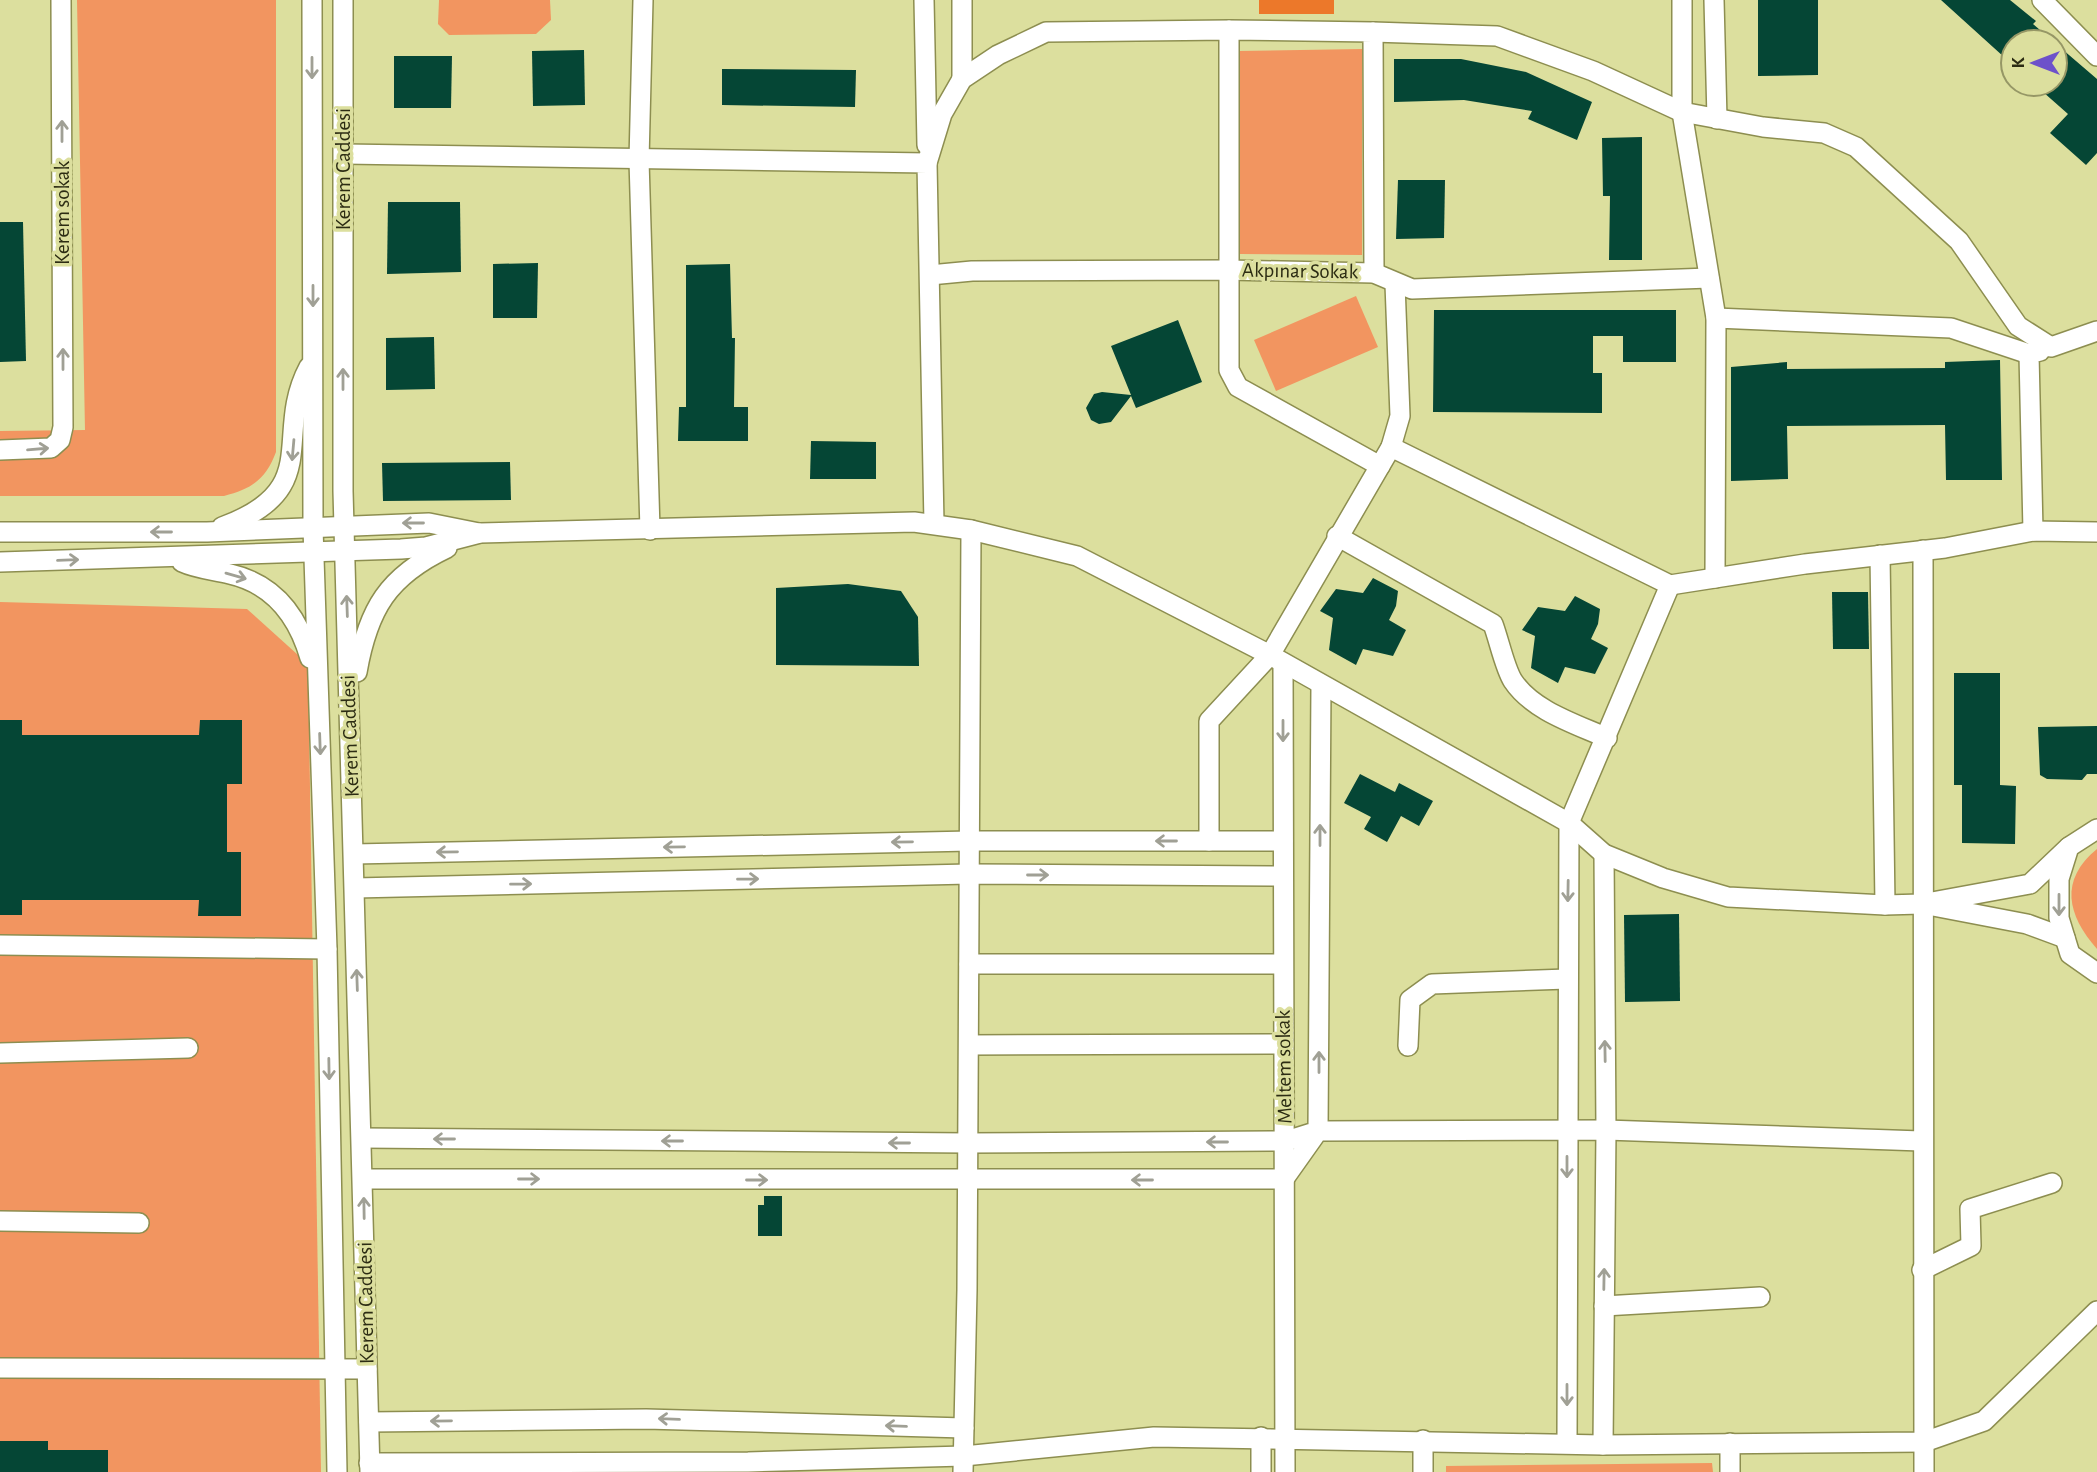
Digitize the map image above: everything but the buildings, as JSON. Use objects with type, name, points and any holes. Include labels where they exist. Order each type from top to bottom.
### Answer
[{"type":"street","name":"Kerem sokak","points":[[0,450],[51,448],[60,440],[63,427],[61,0]]},
{"type":"street","name":"Kerem Caddesi","points":[[312,0],[313,553],[327,949],[338,1472]]},
{"type":"street","name":"Kerem Caddesi","points":[[343,0],[344,526],[370,1468]]},
{"type":"street","points":[[643,0],[639,160],[650,530]]},
{"type":"street","points":[[924,0],[934,524]]},
{"type":"street","points":[[962,0],[962,79]]},
{"type":"street","points":[[1682,0],[1682,112],[1716,318],[1715,578]]},
{"type":"street","points":[[1714,0],[1717,118]]},
{"type":"street","points":[[2042,0],[2097,55]]},
{"type":"street","points":[[927,163],[942,114],[962,79],[998,55],[1046,33],[1229,30],[1497,36],[1593,71],[1682,112],[1763,127],[1824,133],[1856,147],[1959,241],[2018,326],[2051,347]]},
{"type":"street","points":[[1229,30],[1229,370],[1238,387],[1380,466]]},
{"type":"street","points":[[1373,33],[1374,273]]},
{"type":"street","points":[[344,154],[927,163]]},
{"type":"street","name":"Akpınar Sokak","points":[[930,275],[972,271],[1228,270],[1374,273],[1412,289],[1709,278]]},
{"type":"street","points":[[1209,841],[1209,721],[1277,659],[1337,537],[1391,447],[1400,416],[1395,284]]},
{"type":"street","points":[[1716,318],[1951,328],[2029,354],[2097,331]]},
{"type":"street","points":[[2029,354],[2032,531]]},
{"type":"street","points":[[207,532],[235,522],[258,509],[282,485],[292,464],[298,394],[313,360]]},
{"type":"street","points":[[1391,447],[1670,585],[1923,550],[2032,531],[2097,533]]},
{"type":"street","points":[[0,532],[207,532],[429,523],[480,533],[914,522],[934,524],[971,530],[1077,556],[1277,659],[1569,823],[1604,853],[1662,878],[1728,897],[1885,905],[1922,904],[2030,884],[2069,847],[2097,829]]},
{"type":"street","points":[[963,1464],[968,1181],[971,530]]},
{"type":"street","points":[[0,562],[426,547],[480,533]]},
{"type":"street","points":[[350,711],[363,636],[374,608],[399,579],[416,566],[480,533]]},
{"type":"street","points":[[1337,537],[1493,624],[1511,680],[1522,692],[1548,710],[1607,738]]},
{"type":"street","points":[[1923,550],[1921,1141],[1924,1472]]},
{"type":"street","points":[[1880,555],[1885,905]]},
{"type":"street","points":[[171,557],[196,567],[245,578],[275,597],[301,631],[319,695]]},
{"type":"street","points":[[1567,1443],[1569,823],[1670,585]]},
{"type":"street","name":"Meltem sokak","points":[[1277,659],[1283,841],[1286,1472]]},
{"type":"street","name":"Meltem sokak","points":[[1318,1131],[1321,685]]},
{"type":"street","points":[[354,854],[970,841],[1283,841]]},
{"type":"street","points":[[2069,847],[2059,879],[2059,918],[2070,954],[2097,973]]},
{"type":"street","points":[[1603,1445],[1606,1130],[1604,853]]},
{"type":"street","points":[[355,888],[970,874],[1283,876]]},
{"type":"street","points":[[1922,904],[2027,924],[2065,938]]},
{"type":"street","points":[[0,945],[327,949]]},
{"type":"street","points":[[969,964],[1283,964]]},
{"type":"street","points":[[1408,1046],[1410,1000],[1432,984],[1567,979]]},
{"type":"street","points":[[968,1045],[1283,1044]]},
{"type":"street","points":[[0,1053],[188,1048]]},
{"type":"street","points":[[362,1138],[967,1143],[1286,1141],[1318,1131],[1606,1130],[1921,1141]]},
{"type":"street","points":[[363,1179],[1284,1179],[1318,1131]]},
{"type":"street","points":[[1922,1270],[1971,1246],[1970,1209],[2052,1182]]},
{"type":"street","points":[[0,1221],[139,1223]]},
{"type":"street","points":[[1604,1306],[1760,1297]]},
{"type":"street","points":[[370,1468],[748,1462],[963,1464],[1154,1437],[1286,1437],[1603,1445],[1924,1442],[1984,1421],[2097,1311]]},
{"type":"street","points":[[0,1368],[367,1369]]},
{"type":"street","points":[[369,1422],[646,1419],[964,1428]]},
{"type":"street","points":[[1261,1437],[1261,1472]]},
{"type":"street","points":[[1423,1440],[1423,1472]]},
{"type":"street","points":[[1730,1443],[1730,1472]]},
{"type":"shaded area","points":[[77,0],[276,0],[276,452],[268,469],[257,482],[234,493],[224,496],[0,496],[0,431],[85,430]]},
{"type":"shaded area","points":[[439,0],[550,0],[551,20],[536,34],[449,35],[438,24]]},
{"type":"shaded area","points":[[1259,0],[1334,0],[1334,14],[1259,14]]},
{"type":"shaded area","points":[[1362,49],[1362,255],[1240,254],[1239,51]]},
{"type":"shaded area","points":[[1356,296],[1378,347],[1276,391],[1254,340]]},
{"type":"shaded area","points":[[0,602],[247,609],[308,664],[321,1472],[0,1472]]},
{"type":"shaded area","points":[[2097,849],[2097,949],[2074,911],[2072,885],[2085,861]]},
{"type":"shaded area","points":[[1712,1463],[1713,1472],[1446,1472],[1446,1466]]}]
